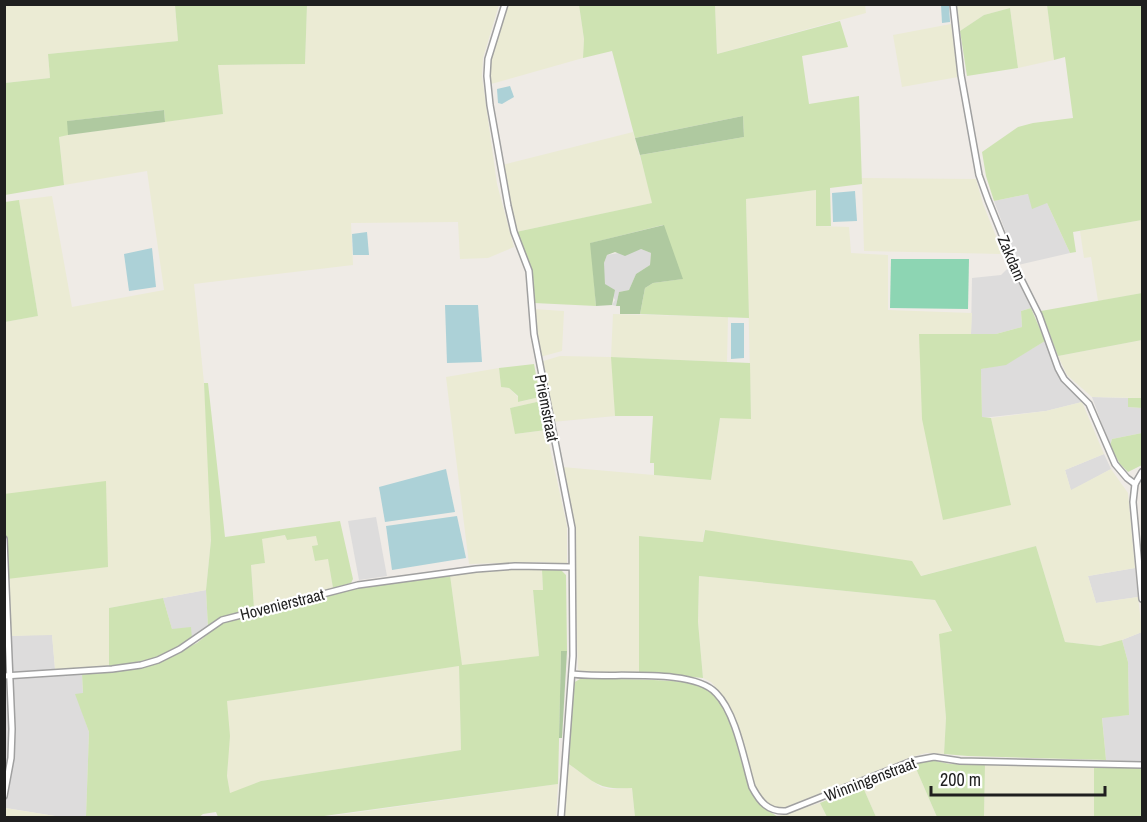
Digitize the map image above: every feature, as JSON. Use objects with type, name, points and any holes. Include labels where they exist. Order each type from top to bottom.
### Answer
[{"type":"street","name":"Priemstraat","points":[[505,4],[488,59],[490,105],[507,206],[529,271],[535,344],[572,528],[572,674],[569,687],[561,818]]},
{"type":"street","name":"Zakdam","points":[[953,4],[961,75],[979,175],[988,200],[1015,267],[1039,315],[1064,379],[1089,404],[1115,464],[1126,478],[1135,484]]},
{"type":"street","points":[[1143,472],[1135,484],[1133,502],[1143,598]]},
{"type":"street","points":[[4,539],[7,676],[12,729],[4,796]]},
{"type":"street","name":"Hovenierstraat","points":[[7,676],[141,665],[158,660],[180,649],[222,620],[358,585],[486,568],[571,567]]},
{"type":"street","name":"Winningenstraat","points":[[572,674],[641,676],[703,683],[717,693],[732,720],[752,787],[758,798],[764,806],[777,812],[786,812],[912,761],[925,758],[960,761],[1143,765]]},
{"type":"shaded area","points":[[1028,194],[1047,203],[1070,253],[1018,265],[994,201]]},
{"type":"shaded area","points":[[641,249],[651,253],[650,265],[636,274],[629,290],[619,292],[616,306],[612,305],[615,300],[605,284],[604,275],[607,255]]},
{"type":"shaded area","points":[[1010,266],[1031,308],[1021,311],[1022,327],[996,334],[971,334],[972,278],[1001,275]]},
{"type":"shaded area","points":[[1045,341],[1064,385],[1079,395],[1082,402],[1046,411],[982,418],[981,369],[1006,364]]},
{"type":"shaded area","points":[[1092,397],[1128,398],[1128,407],[1142,408],[1142,433],[1112,439],[1110,446]]},
{"type":"shaded area","points":[[1104,454],[1111,469],[1071,491],[1065,470]]},
{"type":"shaded area","points":[[376,517],[387,576],[359,580],[348,521]]},
{"type":"shaded area","points":[[1135,568],[1138,597],[1096,603],[1088,576]]},
{"type":"shaded area","points":[[206,590],[208,627],[192,639],[172,629],[163,598]]},
{"type":"shaded area","points":[[1142,632],[1142,762],[1106,760],[1102,717],[1129,715],[1128,662],[1122,640]]},
{"type":"shaded area","points":[[52,634],[55,669],[68,668],[82,674],[83,694],[76,694],[89,732],[86,817],[61,817],[6,808],[5,812],[4,671],[13,670],[11,636]]},
{"type":"green space","points":[[4,5],[175,5],[178,41],[48,54],[50,78],[5,83]]},
{"type":"green space","points":[[175,5],[307,5],[305,64],[218,65],[223,114],[165,122],[164,110],[68,121],[68,135],[59,137],[64,185],[5,195],[5,83],[50,78],[48,54],[178,41]]},
{"type":"green space","points":[[307,5],[499,5],[483,58],[482,76],[497,184],[514,247],[488,258],[460,259],[458,222],[351,223],[353,265],[194,284],[204,383],[209,466],[211,540],[206,590],[109,608],[109,667],[55,669],[52,635],[11,636],[5,494],[5,322],[38,316],[19,200],[52,196],[72,307],[164,290],[147,171],[64,185],[59,136],[223,114],[218,65],[305,64]]},
{"type":"green space","points":[[507,5],[579,5],[584,39],[583,58],[491,84],[490,65],[493,47]]},
{"type":"green space","points":[[579,5],[715,5],[717,54],[840,21],[848,47],[802,56],[809,104],[859,96],[862,184],[830,188],[831,226],[816,226],[816,190],[746,199],[749,318],[640,314],[645,288],[653,283],[682,279],[663,225],[591,243],[596,306],[534,303],[531,268],[516,232],[652,203],[640,155],[744,137],[743,116],[635,138],[612,51],[583,58],[584,39]]},
{"type":"green space","points":[[715,5],[865,5],[866,13],[717,54]]},
{"type":"green space","points":[[956,5],[1047,5],[1054,60],[1018,68],[1010,8],[984,15],[960,31]]},
{"type":"green space","points":[[1047,5],[1142,5],[1142,220],[1073,232],[1076,252],[1070,253],[1047,203],[1032,209],[1028,194],[994,201],[986,176],[982,152],[1018,127],[1073,118],[1065,57],[1054,60]]},
{"type":"green space","points":[[1010,8],[1018,68],[967,76],[960,31],[984,15]]},
{"type":"green space","points":[[951,24],[958,77],[902,87],[893,35]]},
{"type":"green space","points":[[164,110],[165,122],[68,135],[67,121]]},
{"type":"green space","points":[[743,116],[744,137],[640,155],[635,138]]},
{"type":"green space","points":[[633,132],[653,203],[516,232],[502,165]]},
{"type":"green space","points":[[862,178],[976,179],[983,204],[1003,254],[864,251]]},
{"type":"green space","points":[[816,190],[816,226],[849,227],[851,253],[888,255],[888,310],[972,313],[971,334],[919,334],[1011,505],[991,418],[1046,411],[1082,402],[1104,454],[1065,470],[1071,490],[1111,469],[1128,493],[1135,568],[1088,576],[1096,603],[1138,597],[1142,632],[1112,644],[1100,646],[1065,642],[1036,546],[920,576],[704,530],[703,542],[639,536],[639,672],[583,673],[578,669],[574,570],[575,531],[562,467],[711,480],[720,418],[751,418],[746,199]]},
{"type":"green space","points":[[19,200],[38,316],[5,322],[5,202]]},
{"type":"green space","points":[[1142,220],[1142,293],[1098,301],[1091,257],[1084,258],[1080,231]]},
{"type":"green space","points":[[664,225],[683,279],[653,283],[645,288],[640,314],[620,314],[620,306],[616,306],[619,292],[629,290],[636,274],[650,265],[651,253],[641,249],[625,256],[615,252],[607,255],[604,263],[605,284],[615,290],[612,305],[596,306],[590,243]]},
{"type":"green space","points":[[891,259],[969,259],[968,309],[890,308]]},
{"type":"green space","points":[[1142,293],[1142,340],[1058,356],[1041,311]]},
{"type":"green space","points":[[1031,308],[1045,341],[1006,365],[981,369],[982,417],[991,418],[1011,505],[943,520],[922,419],[919,334],[996,334],[1022,327],[1021,311]]},
{"type":"green space","points":[[533,309],[564,311],[562,351],[540,357]]},
{"type":"green space","points":[[613,314],[728,317],[727,362],[612,357],[615,416],[552,422],[540,362],[560,356],[611,357]]},
{"type":"green space","points":[[1142,340],[1142,398],[1092,397],[1067,375],[1058,356]]},
{"type":"green space","points":[[611,357],[750,363],[751,419],[720,418],[711,480],[654,475],[654,463],[650,463],[653,416],[615,416]]},
{"type":"green space","points":[[534,364],[540,397],[518,402],[518,396],[509,388],[501,387],[499,368]]},
{"type":"green space","points":[[499,368],[501,387],[509,388],[518,397],[519,402],[540,397],[541,401],[510,408],[516,434],[546,430],[567,526],[567,564],[541,562],[469,564],[446,377]]},
{"type":"green space","points":[[204,383],[208,383],[225,537],[340,521],[353,579],[351,583],[333,588],[328,559],[315,561],[312,546],[318,545],[316,536],[287,540],[285,535],[262,539],[265,563],[251,565],[254,608],[227,616],[208,627],[206,590],[211,540]]},
{"type":"green space","points":[[1128,398],[1142,398],[1142,408],[1128,407]]},
{"type":"green space","points":[[541,401],[546,430],[515,434],[510,408]]},
{"type":"green space","points":[[1142,433],[1142,465],[1128,472],[1120,464],[1110,446],[1112,439]]},
{"type":"green space","points":[[106,481],[108,567],[7,579],[4,494]]},
{"type":"green space","points":[[705,530],[912,561],[921,576],[1036,546],[1065,642],[1100,646],[1122,640],[1128,662],[1129,715],[1102,718],[1106,760],[944,754],[946,718],[939,634],[952,631],[935,600],[699,576],[698,622],[703,678],[639,672],[639,536],[703,542]]},
{"type":"green space","points":[[286,535],[287,540],[317,536],[318,545],[313,546],[315,561],[328,558],[333,588],[254,608],[251,565],[265,563],[261,539]]},
{"type":"green space","points":[[508,569],[542,570],[543,590],[533,591],[539,656],[462,666],[450,575]]},
{"type":"green space","points":[[560,569],[566,575],[567,651],[561,652],[558,784],[317,817],[218,817],[216,812],[203,814],[198,818],[86,817],[89,732],[75,694],[83,693],[82,674],[149,666],[197,643],[229,620],[346,590],[450,575],[462,665],[539,656],[533,590],[543,590],[542,570]],"holes":[[[459,666],[461,750],[261,781],[230,793],[227,776],[230,736],[227,701]]]},
{"type":"green space","points":[[699,576],[935,600],[952,632],[940,634],[946,718],[944,754],[926,753],[911,757],[783,808],[772,807],[761,797],[755,787],[725,698],[711,682],[703,678],[698,622]]},
{"type":"green space","points":[[163,598],[172,629],[191,627],[192,639],[157,658],[109,667],[109,608]]},
{"type":"green space","points":[[561,651],[567,651],[562,738],[559,738]]},
{"type":"green space","points":[[459,666],[461,750],[261,781],[230,794],[227,776],[226,701]]},
{"type":"green space","points":[[580,679],[686,682],[700,685],[712,693],[722,704],[729,719],[755,798],[763,807],[778,817],[635,817],[632,788],[603,786],[567,763],[573,683]]},
{"type":"green space","points":[[931,760],[950,764],[985,765],[984,816],[937,817],[914,764]]},
{"type":"green space","points":[[567,763],[601,787],[632,788],[635,817],[563,818]]},
{"type":"green space","points":[[914,764],[937,817],[876,817],[862,785]]},
{"type":"green space","points":[[985,765],[1094,765],[1094,817],[981,818],[984,816]]},
{"type":"green space","points":[[1094,765],[1142,768],[1142,817],[1091,818],[1094,817]]},
{"type":"green space","points":[[558,784],[556,817],[317,818]]},
{"type":"green space","points":[[862,785],[876,817],[827,817],[820,803]]},
{"type":"green space","points":[[820,803],[827,817],[778,818],[778,816]]},
{"type":"green space","points":[[5,808],[61,817],[5,817]]},
{"type":"water","points":[[941,5],[949,5],[950,22],[942,23]]},
{"type":"water","points":[[510,86],[514,97],[502,104],[498,103],[497,89]]},
{"type":"water","points":[[855,191],[857,221],[833,222],[832,193]]},
{"type":"water","points":[[367,232],[369,255],[353,255],[352,234]]},
{"type":"water","points":[[152,248],[156,287],[129,291],[124,254]]},
{"type":"water","points":[[445,305],[478,305],[482,362],[447,363]]},
{"type":"water","points":[[731,323],[744,323],[744,358],[731,359]]},
{"type":"water","points":[[446,469],[455,512],[385,522],[379,487]]},
{"type":"water","points":[[457,516],[466,558],[392,570],[386,526]]}]
